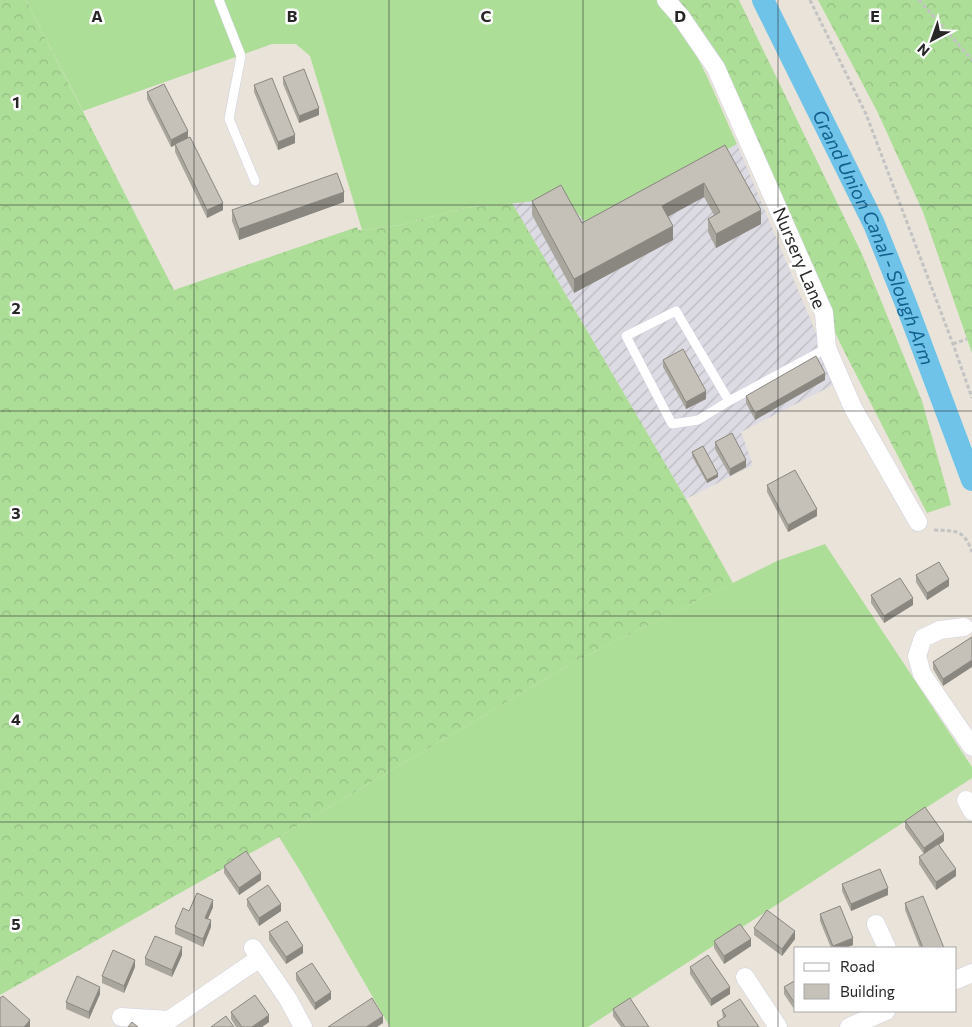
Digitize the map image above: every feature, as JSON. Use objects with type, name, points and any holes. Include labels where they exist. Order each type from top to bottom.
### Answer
[{"type":"street","name":"Nursery Lane","points":[[666,0],[681,17],[716,68],[824,313],[827,348],[853,408],[918,522]]},
{"type":"street","points":[[964,628],[940,630],[923,638],[917,656],[922,674],[972,747]]},
{"type":"street","points":[[876,924],[887,947]]},
{"type":"street","points":[[121,1017],[169,1020],[257,953],[288,999],[303,1027]]},
{"type":"street","points":[[957,980],[972,973]]},
{"type":"street","points":[[745,978],[778,1027]]},
{"type":"street","points":[[849,1027],[871,1023],[885,1012]]},
{"type":"lane","points":[[218,0],[241,56],[228,119],[254,181]]},
{"type":"lane","points":[[729,401],[676,311],[626,336],[672,424],[698,420],[827,348]]},
{"type":"path","points":[[810,0],[866,114],[954,344],[972,398]]},
{"type":"path","points":[[919,0],[972,60]]},
{"type":"path","points":[[954,344],[967,339]]},
{"type":"path","points":[[918,522],[928,530],[956,531],[968,540],[972,552]]},
{"type":"shaded area","points":[[737,144],[837,383],[741,432],[753,465],[686,499],[512,203],[544,200],[575,211],[589,226]]},
{"type":"green space","points":[[0,0],[26,0],[174,290],[357,227],[358,230],[362,230],[400,225],[465,208],[512,203],[686,499],[733,583],[574,662],[279,837],[0,995]]},
{"type":"green space","points":[[26,0],[657,0],[683,32],[703,68],[737,144],[589,226],[575,211],[544,200],[465,208],[400,225],[362,230],[310,56],[296,44],[272,44],[83,111]]},
{"type":"green space","points":[[679,0],[739,0],[862,254],[922,401],[951,505],[927,513],[842,347]]},
{"type":"green space","points":[[818,0],[972,0],[972,353],[923,212],[877,111]]},
{"type":"green space","points":[[825,544],[972,767],[972,778],[588,1027],[390,1027],[279,837],[574,662],[777,561]]},
{"type":"building","points":[[304,69],[319,108],[299,116],[283,77]]},
{"type":"building","points":[[272,78],[295,135],[278,142],[254,85]]},
{"type":"building","points":[[164,84],[188,131],[171,140],[147,92]]},
{"type":"building","points":[[190,137],[223,203],[207,210],[175,144]]},
{"type":"building","points":[[725,145],[761,210],[716,234],[708,219],[720,212],[704,183],[662,206],[673,226],[574,279],[532,201],[561,185],[582,223]]},
{"type":"building","points":[[337,173],[344,192],[239,229],[232,210]]},
{"type":"building","points":[[683,349],[706,391],[686,402],[663,360]]},
{"type":"building","points":[[816,356],[825,373],[755,413],[746,396]]},
{"type":"building","points":[[732,433],[746,460],[730,469],[715,442]]},
{"type":"building","points":[[703,446],[718,474],[707,480],[692,452]]},
{"type":"building","points":[[795,470],[817,509],[788,525],[767,485]]},
{"type":"building","points":[[939,562],[949,579],[927,593],[916,575]]},
{"type":"building","points":[[900,578],[913,598],[884,616],[871,595]]},
{"type":"building","points":[[972,637],[972,660],[943,679],[933,662]]},
{"type":"building","points":[[925,807],[944,834],[924,848],[905,821]]},
{"type":"building","points":[[938,844],[956,869],[936,882],[919,857]]},
{"type":"building","points":[[246,851],[261,873],[239,888],[224,866]]},
{"type":"building","points":[[880,869],[888,888],[851,904],[842,884]]},
{"type":"building","points":[[268,885],[281,904],[259,918],[247,899]]},
{"type":"building","points":[[197,893],[213,900],[205,918],[211,920],[203,939],[175,927],[183,908],[189,911]]},
{"type":"building","points":[[923,896],[944,947],[923,947],[905,903]]},
{"type":"building","points":[[840,906],[853,938],[833,946],[820,914]]},
{"type":"building","points":[[767,910],[795,931],[782,949],[754,928]]},
{"type":"building","points":[[287,921],[303,946],[286,957],[269,932]]},
{"type":"building","points":[[740,924],[751,939],[724,956],[714,941]]},
{"type":"building","points":[[155,936],[182,947],[172,970],[145,958]]},
{"type":"building","points":[[113,950],[135,960],[124,986],[102,976]]},
{"type":"building","points":[[708,955],[730,987],[711,999],[690,967]]},
{"type":"building","points":[[312,963],[331,992],[315,1003],[296,973]]},
{"type":"building","points":[[77,976],[100,987],[89,1012],[66,1002]]},
{"type":"building","points":[[794,981],[794,1002],[784,987]]},
{"type":"building","points":[[255,995],[269,1015],[252,1027],[242,1027],[231,1012]]},
{"type":"building","points":[[3,996],[30,1020],[24,1027],[0,1027],[0,998]]},
{"type":"building","points":[[372,998],[383,1016],[366,1027],[328,1027]]},
{"type":"building","points":[[630,998],[649,1027],[625,1027],[613,1009]]},
{"type":"building","points":[[740,999],[759,1027],[720,1027],[717,1022],[726,1016],[722,1010]]},
{"type":"building","points":[[226,1016],[234,1027],[211,1027]]},
{"type":"building","points":[[132,1022],[138,1027],[128,1027]]},
{"type":"waterway","name":"Grand Union Canal - Slough Arm","points":[[763,0],[874,224],[972,480]]}]
